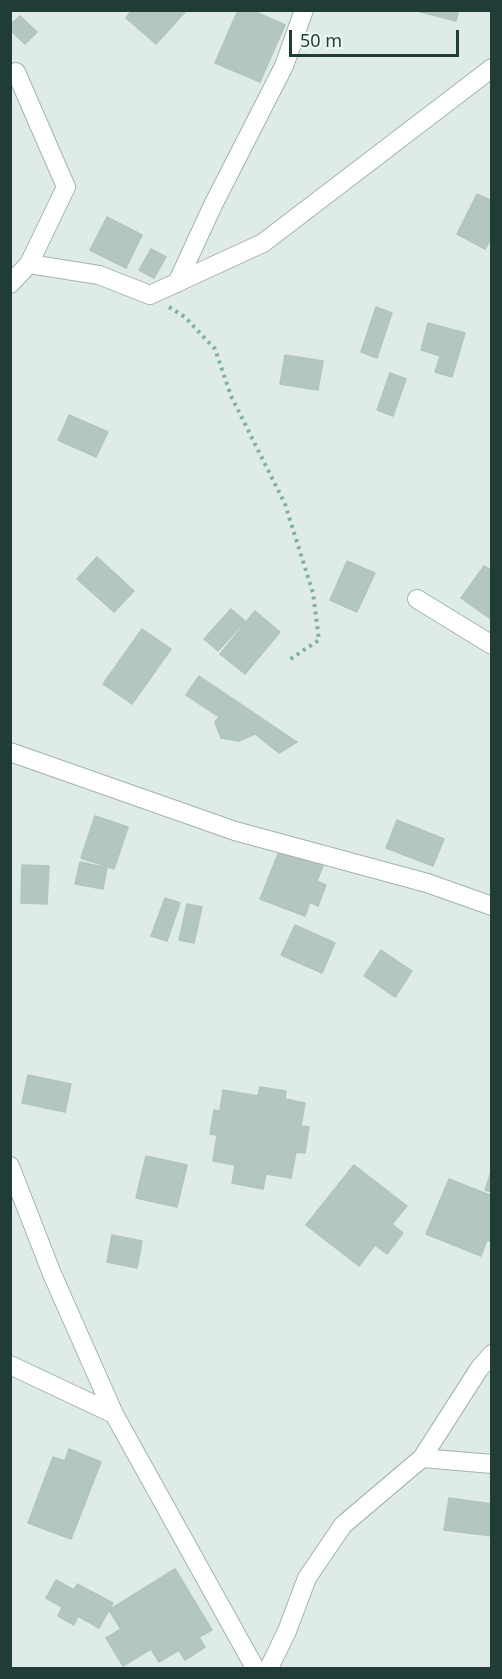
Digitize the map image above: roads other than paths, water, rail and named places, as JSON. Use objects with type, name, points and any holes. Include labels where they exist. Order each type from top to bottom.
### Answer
[{"type":"street","points":[[177,283],[213,205],[284,66],[304,10]]},
{"type":"street","points":[[29,264],[99,275],[150,295],[263,243],[492,68]]},
{"type":"street","points":[[10,284],[29,264],[66,187],[16,72]]},
{"type":"street","points":[[417,599],[492,645]]},
{"type":"street","points":[[10,752],[235,831],[427,883],[492,906]]},
{"type":"street","points":[[10,1167],[52,1274],[114,1414],[255,1668]]},
{"type":"street","points":[[269,1668],[287,1631],[307,1578],[343,1525],[422,1458],[492,1354]]},
{"type":"street","points":[[10,1365],[114,1414]]},
{"type":"street","points":[[422,1458],[492,1464]]}]
